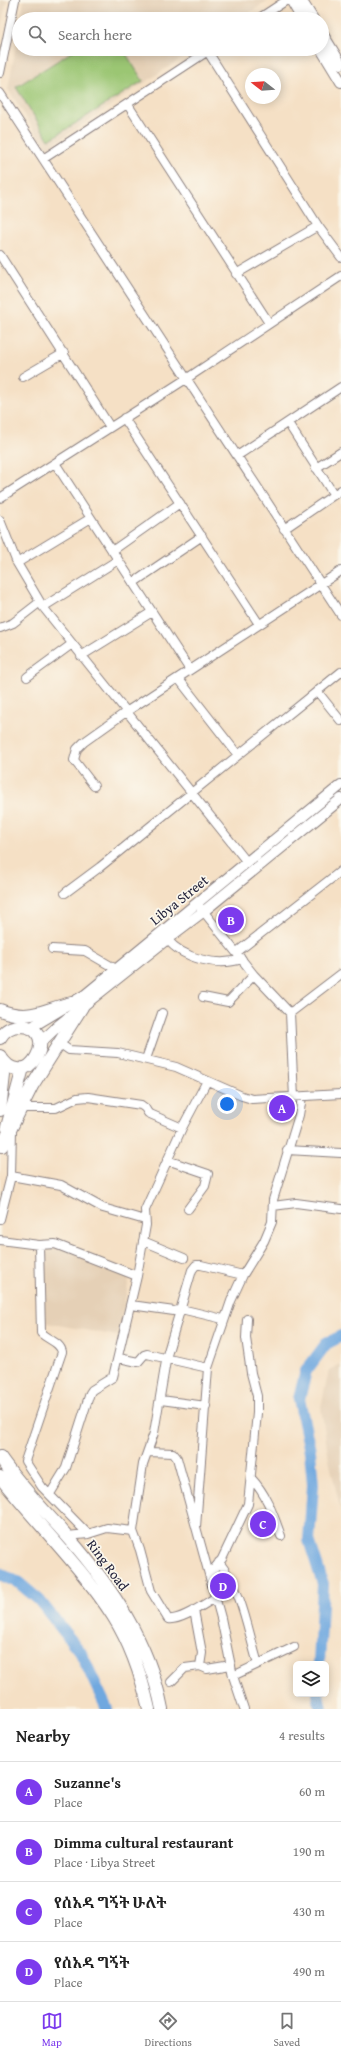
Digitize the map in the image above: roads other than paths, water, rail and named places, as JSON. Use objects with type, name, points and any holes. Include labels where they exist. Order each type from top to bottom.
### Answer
[{"type":"highway","points":[[0,1010],[14,1016],[39,1014],[77,1005]]},
{"type":"highway","points":[[1,1150],[32,1086],[59,1043],[77,1005]]},
{"type":"highway","points":[[0,1019],[35,1032],[40,1044],[38,1056],[34,1062],[23,1068],[17,1068],[7,1064],[0,1056]]},
{"type":"highway","points":[[0,1038],[7,1029],[24,1027]]},
{"type":"highway","points":[[0,1056],[4,1075],[0,1110]]},
{"type":"highway","points":[[1,1150],[23,1068]]},
{"type":"highway","name":"Ring Road","points":[[0,1457],[17,1481],[67,1536],[109,1589],[139,1639],[158,1688],[162,1709]]},
{"type":"highway","name":"Ring Road","points":[[0,1477],[77,1569],[113,1617],[131,1653],[146,1692],[149,1709]]},
{"type":"main road","points":[[291,0],[298,12]]},
{"type":"main road","points":[[301,0],[309,12]]},
{"type":"main road","points":[[329,47],[339,68],[341,82]]},
{"type":"main road","points":[[328,56],[339,68]]},
{"type":"main road","name":"Libya Street","points":[[24,1027],[77,1005],[167,939],[247,862],[341,785]]},
{"type":"main road","name":"Libya Street","points":[[40,1044],[59,1026],[77,1005],[116,969],[201,907],[341,799]]},
{"type":"street","points":[[0,73],[2,51],[15,0]]},
{"type":"street","points":[[269,12],[288,0]]},
{"type":"street","points":[[43,160],[201,56]]},
{"type":"street","points":[[214,56],[318,226],[341,257]]},
{"type":"street","points":[[0,93],[341,615]]},
{"type":"street","points":[[128,105],[269,323]]},
{"type":"street","points":[[236,274],[318,226]]},
{"type":"street","points":[[0,255],[110,427]]},
{"type":"street","points":[[0,498],[186,379],[341,276]]},
{"type":"street","points":[[23,376],[64,353]]},
{"type":"street","points":[[237,456],[341,387]]},
{"type":"street","points":[[124,418],[259,624]]},
{"type":"street","points":[[284,528],[338,492],[316,468],[288,423]]},
{"type":"street","points":[[316,468],[341,452]]},
{"type":"street","points":[[56,463],[190,670]]},
{"type":"street","points":[[112,551],[180,503]]},
{"type":"street","points":[[17,563],[91,518]]},
{"type":"street","points":[[0,520],[17,563],[41,604],[126,712],[193,792],[247,862]]},
{"type":"street","points":[[133,583],[202,536]]},
{"type":"street","points":[[0,628],[13,623],[41,604],[118,560]]},
{"type":"street","points":[[94,786],[74,760],[76,749],[84,742],[126,712],[341,571]]},
{"type":"street","points":[[82,656],[152,612]]},
{"type":"street","points":[[27,677],[72,644]]},
{"type":"street","points":[[65,893],[100,867],[341,672]]},
{"type":"street","points":[[178,678],[238,755]]},
{"type":"street","points":[[317,691],[341,721]]},
{"type":"street","points":[[237,952],[341,871]]},
{"type":"street","points":[[196,1527],[208,1368],[223,1320],[243,1275],[264,1241],[272,1222],[273,1206],[287,1150],[299,1115],[290,1013],[254,975],[201,907]]},
{"type":"street","points":[[167,939],[174,948],[199,959],[232,962],[242,959]]},
{"type":"street","points":[[52,949],[85,951],[116,969]]},
{"type":"street","points":[[290,1013],[341,974]]},
{"type":"street","points":[[203,997],[228,1002],[254,975]]},
{"type":"street","points":[[146,1059],[162,1013]]},
{"type":"street","points":[[59,1043],[69,1050],[118,1053],[176,1067],[252,1099],[341,1094]]},
{"type":"street","points":[[50,1494],[66,1468],[90,1393],[92,1390],[113,1376],[119,1358],[137,1276],[143,1241],[145,1210],[182,1128],[207,1081]]},
{"type":"street","points":[[22,1108],[56,1108],[77,1098],[88,1097],[141,1105],[146,1108],[148,1113],[182,1128]]},
{"type":"street","points":[[0,1219],[11,1176],[12,1127]]},
{"type":"street","points":[[287,1150],[341,1153]]},
{"type":"street","points":[[167,1160],[208,1174],[205,1186],[188,1209]]},
{"type":"street","points":[[11,1176],[61,1185],[103,1208],[145,1220]]},
{"type":"street","points":[[273,1206],[296,1203],[341,1209]]},
{"type":"street","points":[[0,1240],[39,1245],[55,1244],[137,1276]]},
{"type":"street","points":[[143,1241],[184,1258]]},
{"type":"street","points":[[39,1245],[41,1334],[61,1347],[62,1352],[25,1461],[36,1478],[88,1534]]},
{"type":"street","points":[[215,1598],[173,1620],[168,1619],[151,1591],[140,1550],[133,1531],[143,1464],[149,1452],[161,1400],[167,1359],[192,1270],[196,1265],[243,1275]]},
{"type":"street","points":[[131,1305],[174,1311],[181,1309],[223,1320]]},
{"type":"street","points":[[209,1575],[220,1562],[246,1510],[251,1478],[257,1413],[257,1396],[251,1373],[246,1338],[247,1319]]},
{"type":"street","points":[[119,1358],[138,1362],[144,1355],[147,1354],[208,1368]]},
{"type":"street","points":[[161,1400],[206,1406]]},
{"type":"street","points":[[149,1452],[173,1453],[177,1458],[221,1618],[233,1676],[244,1709]]},
{"type":"street","points":[[251,1478],[264,1493],[272,1509],[281,1536]]},
{"type":"street","points":[[67,1536],[88,1534],[107,1528],[133,1531]]},
{"type":"street","points":[[220,1562],[230,1577],[241,1600],[258,1664]]},
{"type":"street","points":[[194,1610],[202,1653],[200,1666]]},
{"type":"street","points":[[233,1676],[294,1647]]},
{"type":"street","points":[[171,1682],[185,1668],[200,1666],[207,1670],[231,1665]]},
{"type":"waterway","points":[[319,1661],[323,1584],[309,1540],[313,1485],[310,1451],[299,1399],[306,1371],[326,1344],[341,1336]]},
{"type":"waterway","points":[[0,1574],[19,1583],[39,1600],[81,1653],[107,1709]]},
{"type":"waterway","points":[[319,1697],[321,1709]]},
{"type":"place","name":"Dimma cultural restaurant","points":[[231,920]]},
{"type":"place","name":"Suzanne's","points":[[282,1108]]},
{"type":"place","name":"የሰአዳ ግኝት ሁለት","points":[[263,1524]]},
{"type":"place","name":"የሰአዳ ግኝት","points":[[223,1586]]}]
